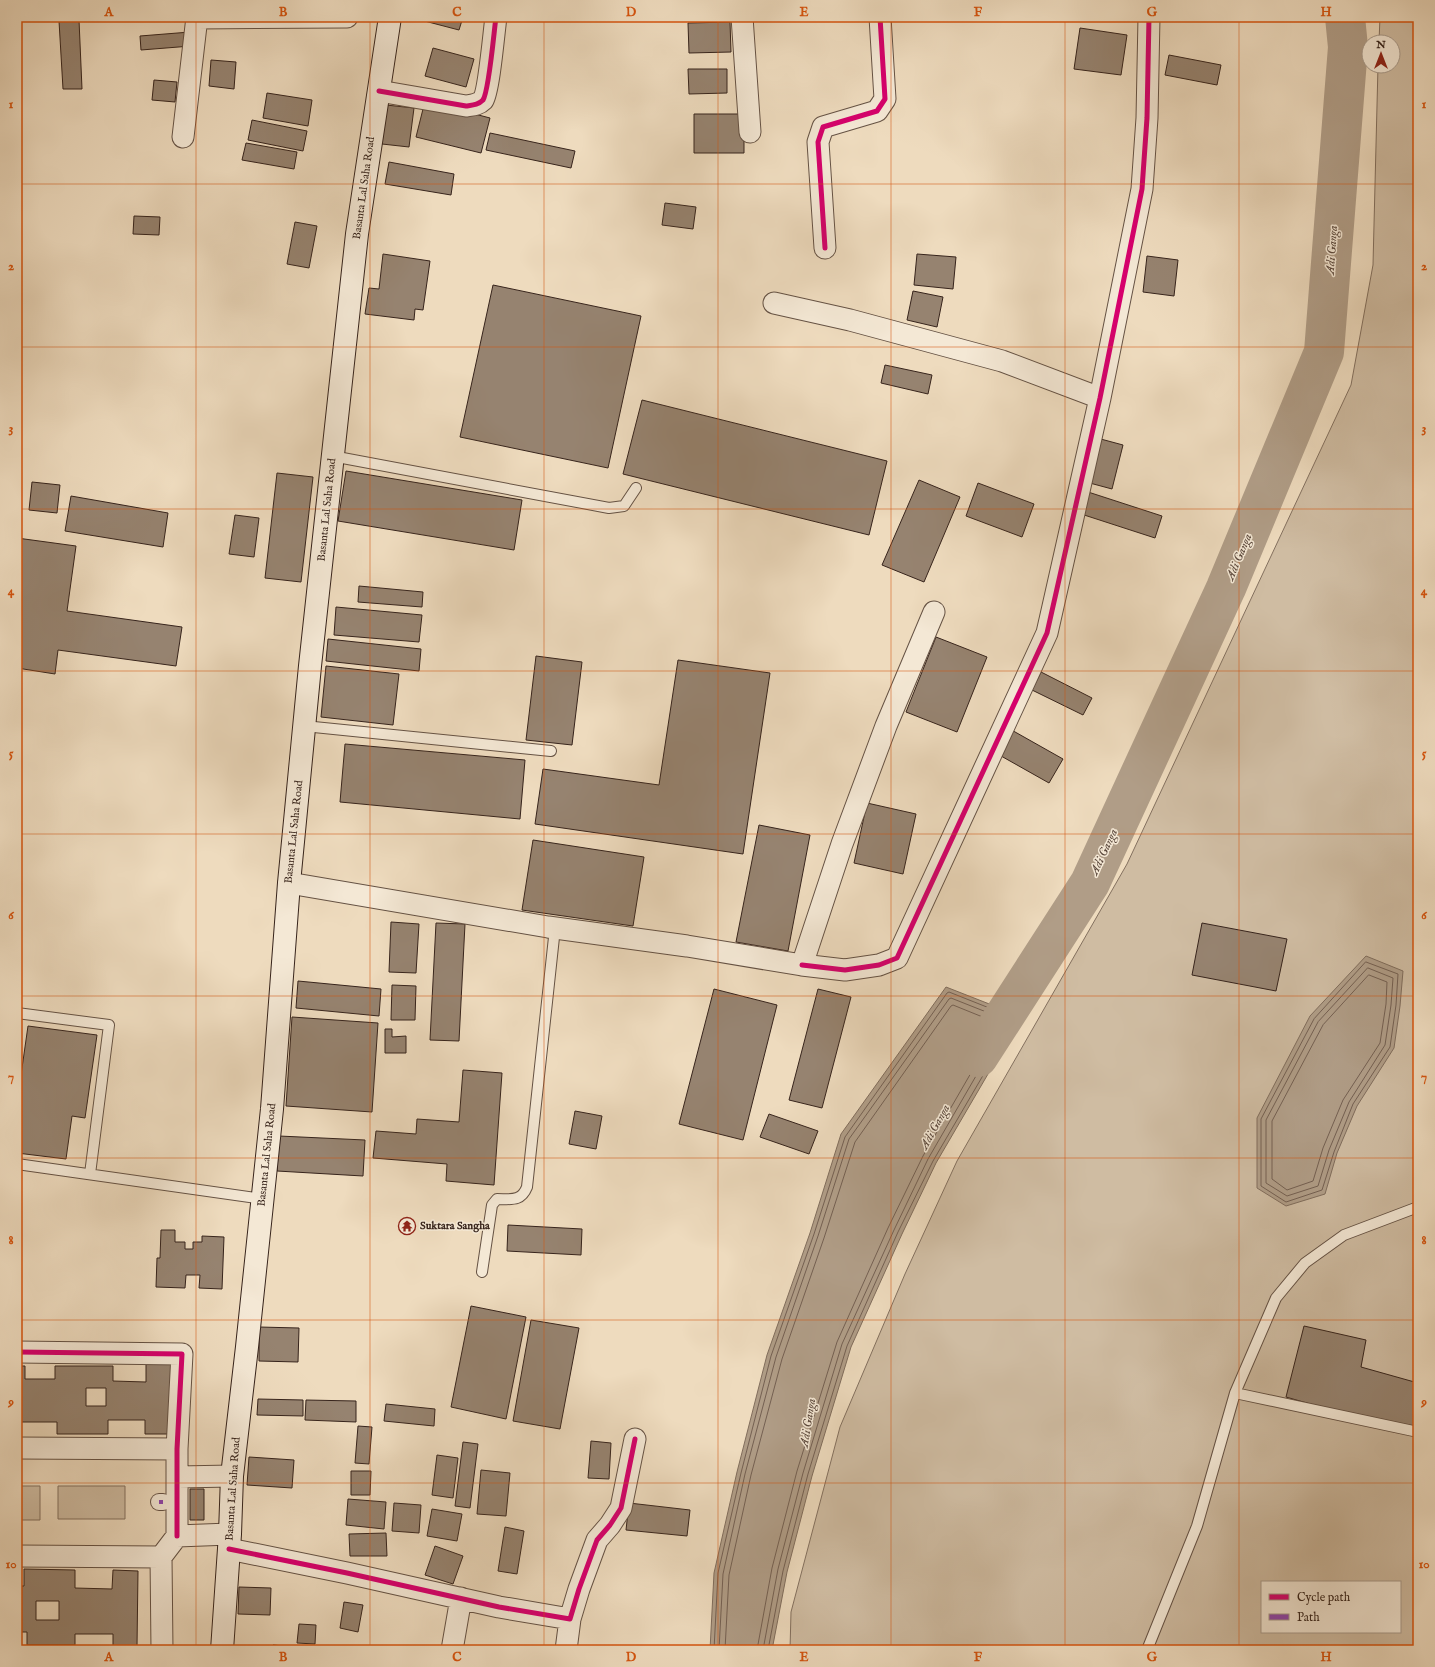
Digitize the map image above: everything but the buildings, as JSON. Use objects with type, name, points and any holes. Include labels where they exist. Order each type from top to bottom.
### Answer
[{"type":"main road","name":"Basanta Lal Saha Road","points":[[222,1650],[232,1476],[272,1110],[289,883],[304,726],[357,234],[390,17]]},
{"type":"street","points":[[183,137],[197,17],[347,17]]},
{"type":"street","points":[[378,91],[466,106],[477,105],[484,99],[496,17]]},
{"type":"street","points":[[742,17],[750,132]]},
{"type":"street","points":[[825,248],[818,142],[822,127],[877,111],[885,99],[880,17]]},
{"type":"street","points":[[289,883],[555,928],[687,946],[802,965],[845,970],[879,965],[897,958],[1047,633],[1100,398],[1142,189],[1148,118],[1149,17]]},
{"type":"street","points":[[774,303],[850,320],[1002,361],[1100,398]]},
{"type":"street","points":[[802,965],[842,844],[886,726],[934,612]]},
{"type":"street","points":[[17,1352],[182,1354],[177,1449],[177,1536],[161,1557],[162,1650]]},
{"type":"street","points":[[566,1650],[570,1619],[597,1540],[610,1525],[621,1508],[635,1440]]},
{"type":"street","points":[[17,1448],[177,1449]]},
{"type":"street","points":[[178,1477],[232,1476]]},
{"type":"street","points":[[177,1536],[229,1542],[347,1573],[534,1614],[570,1619]]},
{"type":"street","points":[[17,1556],[161,1557]]},
{"type":"street","points":[[452,1650],[460,1598]]},
{"type":"lane","points":[[332,456],[609,508],[624,506],[636,488]]},
{"type":"lane","points":[[304,726],[551,751]]},
{"type":"lane","points":[[482,1272],[492,1205],[496,1199],[519,1198],[524,1194],[527,1187],[555,928]]},
{"type":"lane","points":[[17,1013],[109,1025],[90,1174]]},
{"type":"lane","points":[[17,1164],[263,1199]]},
{"type":"lane","points":[[1147,1650],[1197,1526],[1235,1393],[1276,1298],[1305,1263],[1344,1235],[1418,1207]]},
{"type":"lane","points":[[1235,1393],[1418,1432]]},
{"type":"shaded area","points":[[1380,17],[1418,17],[1418,1650],[790,1650],[791,1612],[840,1427],[905,1274],[957,1161],[1127,864],[1351,385],[1373,265],[1378,74],[1401,74],[1401,34],[1379,34]]},
{"type":"shaded area","points":[[17,1486],[40,1486],[40,1520],[17,1520]]},
{"type":"shaded area","points":[[58,1486],[125,1486],[125,1519],[58,1519]]},
{"type":"water","points":[[1366,956],[1403,971],[1394,1048],[1357,1106],[1337,1153],[1325,1194],[1286,1206],[1257,1188],[1257,1118],[1310,1016]]},
{"type":"water","points":[[946,987],[1025,1018],[988,1074],[936,1163],[851,1347],[812,1476],[787,1572],[772,1650],[710,1650],[714,1573],[737,1472],[767,1355],[810,1233],[841,1134]]},
{"type":"waterway","name":"Adi Ganga","points":[[978,1057],[1090,883],[1226,588],[1324,352],[1348,47],[1345,17]]},
{"type":"cycle path","points":[[379,91],[466,106],[479,103],[483,100],[487,85],[496,17]]},
{"type":"cycle path","points":[[825,248],[818,142],[823,127],[877,111],[885,99],[880,17]]},
{"type":"cycle path","points":[[802,965],[845,970],[879,965],[897,958],[1047,633],[1100,398],[1142,189],[1147,118],[1149,17]]},
{"type":"cycle path","points":[[17,1352],[182,1354],[177,1449],[177,1536]]},
{"type":"cycle path","points":[[229,1549],[347,1573],[499,1607],[570,1619],[597,1540],[610,1525],[621,1508],[635,1439]]},
{"type":"place","name":"Suktara Sangha","points":[[407,1226]]}]
